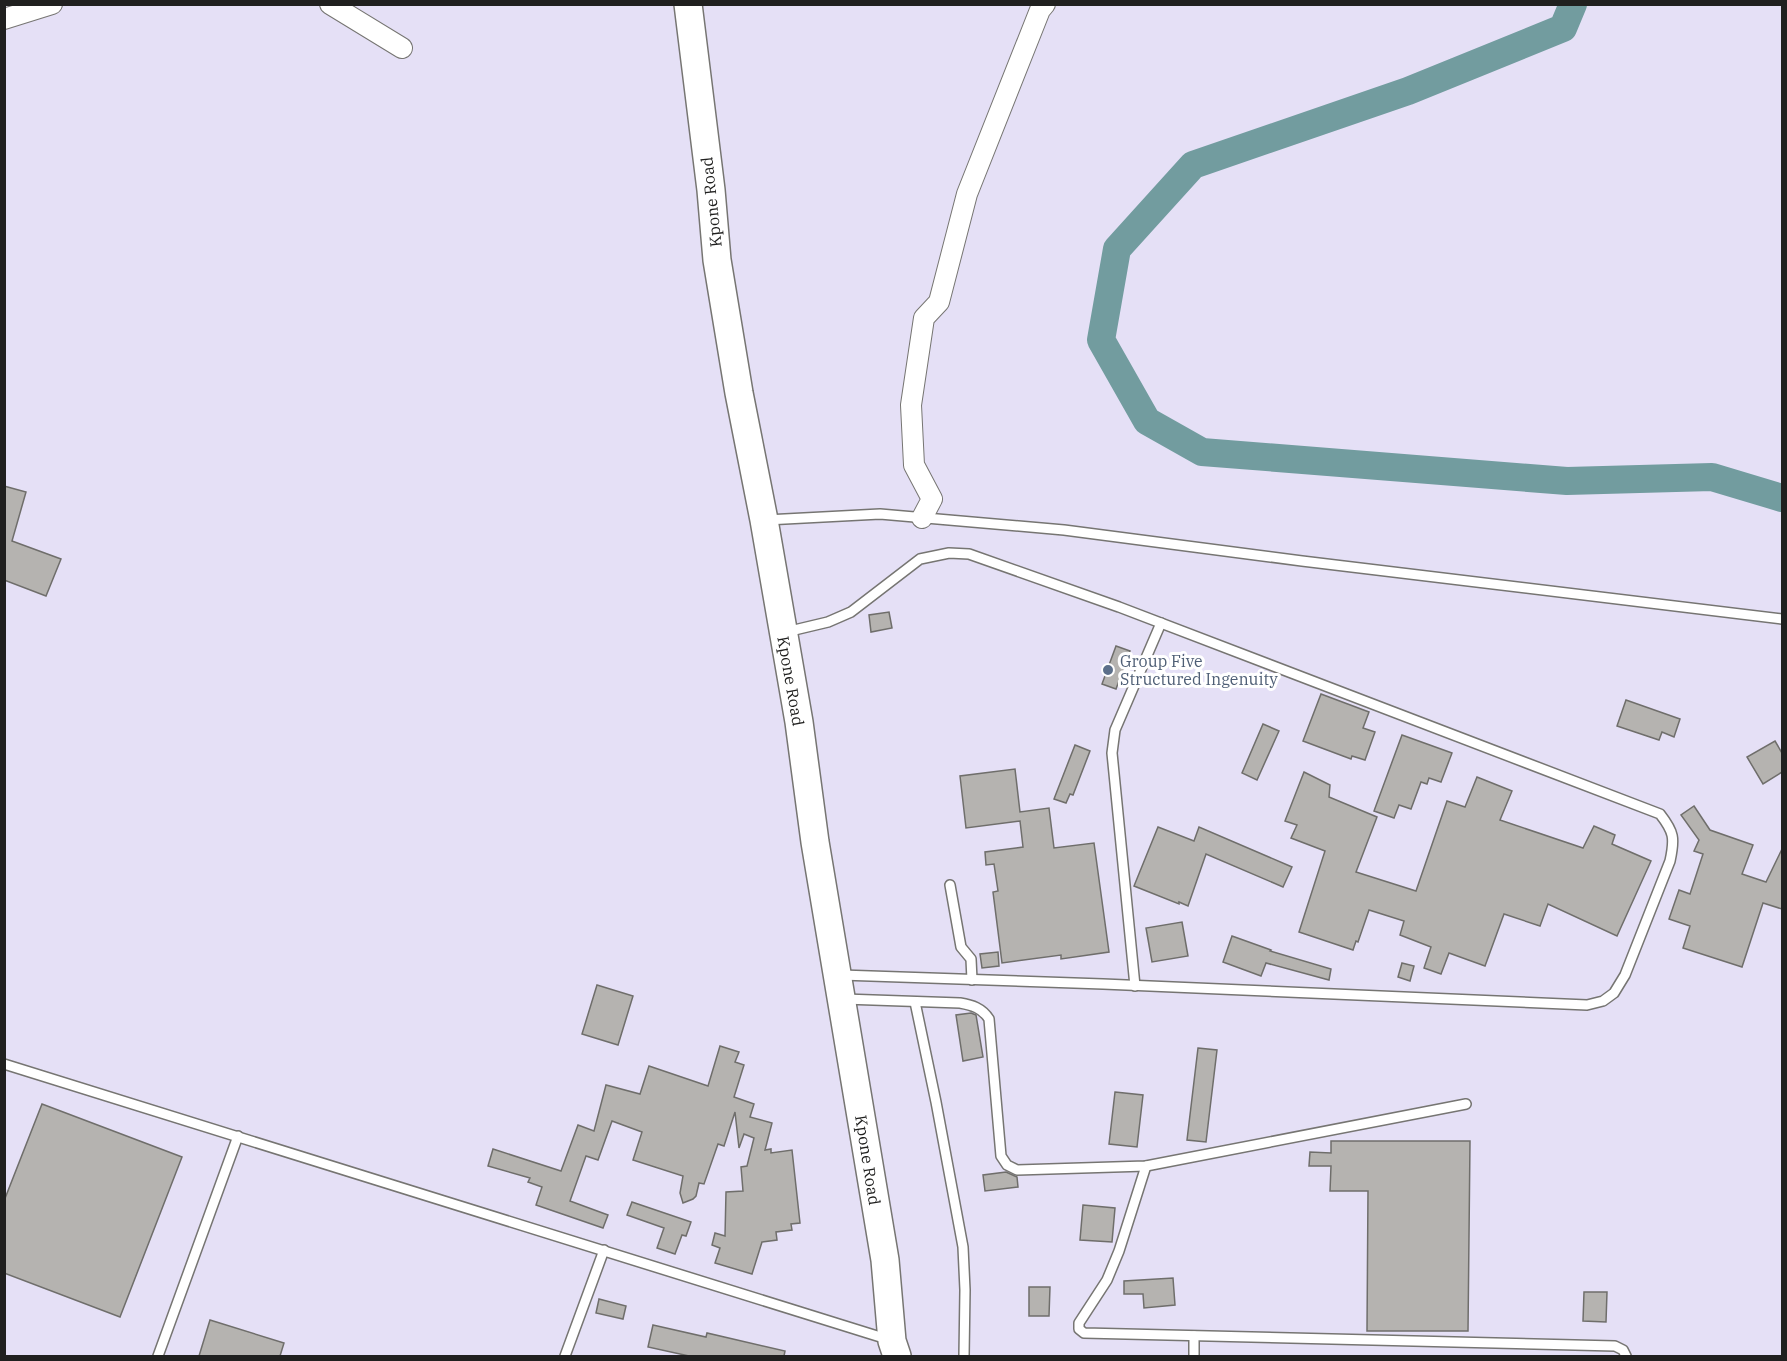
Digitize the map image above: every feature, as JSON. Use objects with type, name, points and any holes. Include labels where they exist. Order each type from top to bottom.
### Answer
[{"type":"main road","name":"Kpone Road","points":[[688,4],[711,190],[717,260],[783,632],[885,1260],[894,1349]]},
{"type":"street","points":[[4,19],[52,4]]},
{"type":"street","points":[[330,4],[402,48]]},
{"type":"street","points":[[922,518],[932,499],[914,465],[911,405],[924,318],[939,302],[967,194],[1040,10],[1045,4]]},
{"type":"lane","points":[[764,520],[880,514],[1064,530],[1782,619]]},
{"type":"lane","points":[[783,632],[828,622],[851,612],[920,559],[949,554],[969,554],[1161,623],[1660,814],[1671,828],[1674,843],[1670,861],[1625,975],[1614,993],[1602,1001],[1587,1005],[972,980],[839,987]]},
{"type":"lane","points":[[1135,986],[1112,753],[1115,730],[1161,623]]},
{"type":"lane","points":[[950,885],[961,947],[970,959],[972,980]]},
{"type":"lane","points":[[839,987],[915,1002],[968,1004],[984,1012],[989,1019],[1001,1156],[1007,1165],[1017,1170],[1146,1166],[1466,1104]]},
{"type":"lane","points":[[915,1002],[963,1247],[964,1356]]},
{"type":"lane","points":[[4,1064],[604,1250],[894,1349]]},
{"type":"lane","points":[[158,1356],[238,1136]]},
{"type":"lane","points":[[1146,1166],[1107,1280],[1079,1323],[1079,1329],[1084,1333],[1615,1346],[1623,1350],[1626,1356]]},
{"type":"lane","points":[[565,1356],[604,1250]]},
{"type":"lane","points":[[1194,1336],[1194,1356]]},
{"type":"shaded area","points":[[5,5],[1782,5],[1782,1356],[5,1356]]},
{"type":"building","points":[[4,486],[26,492],[12,541],[61,559],[46,596],[4,580]]},
{"type":"building","points":[[889,612],[892,628],[871,632],[869,615]]},
{"type":"building","points":[[1116,646],[1130,651],[1116,689],[1102,684]]},
{"type":"building","points":[[1321,694],[1369,712],[1363,728],[1375,732],[1365,760],[1352,756],[1351,759],[1303,741]]},
{"type":"building","points":[[1626,700],[1680,719],[1674,737],[1662,732],[1659,740],[1617,726]]},
{"type":"building","points":[[1263,724],[1279,731],[1257,780],[1242,773]]},
{"type":"building","points":[[1402,735],[1452,753],[1441,782],[1429,778],[1427,784],[1421,782],[1411,809],[1399,805],[1394,818],[1374,811]]},
{"type":"building","points":[[1775,741],[1782,753],[1782,772],[1763,784],[1747,757]]},
{"type":"building","points":[[1075,745],[1090,751],[1073,795],[1070,794],[1066,803],[1054,799]]},
{"type":"building","points":[[1015,769],[1020,812],[1049,808],[1054,848],[1094,843],[1109,952],[1061,959],[1061,955],[1002,963],[993,892],[998,891],[994,864],[986,865],[985,852],[1023,847],[1020,821],[966,828],[960,776]]},
{"type":"building","points":[[1304,772],[1330,785],[1329,797],[1377,817],[1356,872],[1416,891],[1447,801],[1465,807],[1477,777],[1512,791],[1500,820],[1583,848],[1594,826],[1615,835],[1612,844],[1651,861],[1617,936],[1548,904],[1540,926],[1504,914],[1485,966],[1449,953],[1441,974],[1424,968],[1431,947],[1400,935],[1404,921],[1369,910],[1353,950],[1299,932],[1325,851],[1291,838],[1297,825],[1285,821]]},
{"type":"building","points":[[1694,806],[1710,830],[1753,845],[1742,874],[1766,882],[1782,849],[1782,909],[1763,903],[1742,967],[1683,948],[1690,926],[1669,919],[1679,890],[1690,894],[1703,854],[1694,851],[1699,840],[1681,815]]},
{"type":"building","points":[[1158,827],[1194,841],[1199,827],[1292,867],[1283,887],[1206,854],[1188,906],[1179,902],[1179,904],[1134,886]]},
{"type":"building","points":[[1182,922],[1188,956],[1152,962],[1146,928]]},
{"type":"building","points":[[1232,936],[1270,951],[1331,969],[1329,980],[1266,963],[1261,976],[1223,962]]},
{"type":"building","points":[[998,952],[999,966],[982,968],[980,954]]},
{"type":"building","points":[[1402,963],[1414,966],[1410,981],[1398,977]]},
{"type":"building","points":[[597,985],[633,996],[618,1045],[582,1034]]},
{"type":"building","points":[[971,1013],[976,1015],[983,1057],[963,1061],[956,1015]]},
{"type":"building","points":[[720,1046],[739,1052],[735,1062],[744,1065],[734,1097],[754,1104],[750,1117],[772,1123],[765,1150],[771,1149],[771,1153],[792,1150],[800,1223],[791,1224],[792,1230],[776,1232],[777,1240],[762,1242],[752,1274],[715,1263],[720,1248],[712,1245],[715,1233],[725,1236],[726,1192],[743,1191],[741,1167],[747,1166],[754,1138],[744,1134],[739,1148],[735,1112],[724,1146],[718,1144],[704,1184],[699,1183],[696,1196],[683,1203],[680,1193],[683,1176],[633,1160],[642,1132],[612,1121],[598,1160],[586,1156],[570,1201],[608,1215],[603,1228],[536,1205],[542,1187],[528,1182],[530,1178],[488,1166],[493,1149],[561,1171],[578,1125],[594,1131],[606,1085],[640,1094],[649,1066],[708,1086]]},
{"type":"building","points":[[1198,1048],[1217,1050],[1206,1142],[1187,1140]]},
{"type":"building","points":[[1115,1092],[1143,1095],[1137,1147],[1109,1144]]},
{"type":"building","points":[[42,1104],[182,1157],[120,1317],[4,1273],[4,1201]]},
{"type":"building","points":[[1331,1141],[1470,1141],[1468,1331],[1367,1331],[1368,1191],[1330,1191],[1331,1166],[1309,1166],[1310,1152],[1331,1153]]},
{"type":"building","points":[[1006,1172],[1017,1177],[1018,1187],[985,1191],[983,1175]]},
{"type":"building","points":[[632,1202],[691,1222],[686,1236],[682,1235],[675,1254],[657,1248],[664,1228],[627,1215]]},
{"type":"building","points":[[1083,1205],[1115,1208],[1112,1242],[1080,1240]]},
{"type":"building","points":[[1173,1278],[1175,1305],[1144,1308],[1143,1294],[1124,1294],[1124,1281]]},
{"type":"building","points":[[1029,1287],[1050,1287],[1049,1316],[1029,1316]]},
{"type":"building","points":[[1584,1292],[1607,1292],[1606,1322],[1583,1321]]},
{"type":"building","points":[[599,1299],[626,1306],[623,1319],[596,1313]]},
{"type":"building","points":[[210,1320],[284,1343],[280,1356],[199,1356]]},
{"type":"building","points":[[653,1325],[706,1337],[707,1333],[785,1351],[784,1356],[689,1356],[648,1347]]},
{"type":"waterway","points":[[1573,4],[1563,28],[1408,91],[1193,165],[1117,249],[1101,340],[1147,421],[1202,452],[1567,481],[1712,477],[1782,498]]},
{"type":"place","name":"Group Five Structured Ingenuity","points":[[1108,670]]}]
